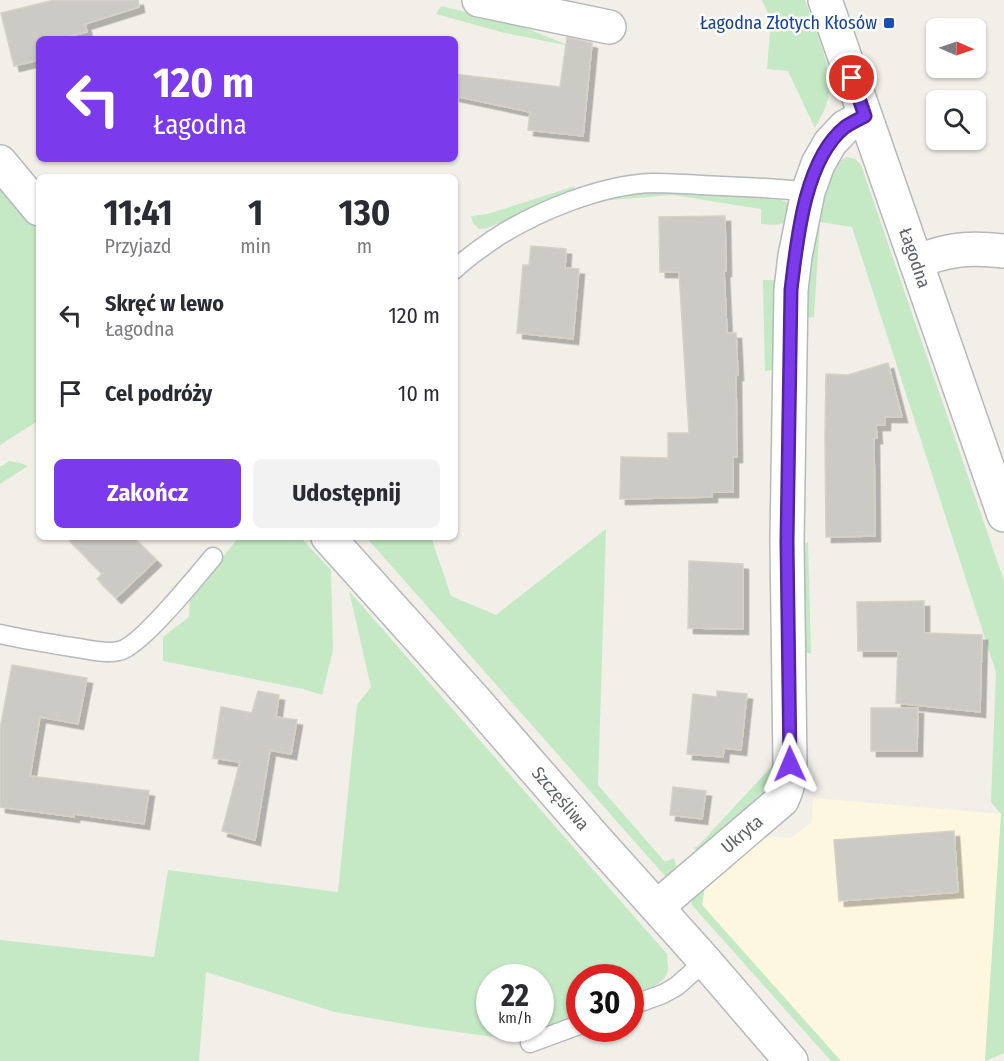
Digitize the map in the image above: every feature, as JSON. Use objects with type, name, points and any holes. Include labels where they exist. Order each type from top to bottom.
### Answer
[{"type":"street","points":[[478,0],[609,27]]},
{"type":"street","name":"Łagodna","points":[[825,0],[1004,515]]},
{"type":"street","name":"Ukryta","points":[[657,907],[782,800],[787,791],[790,779],[787,541],[791,290],[795,256],[808,192],[818,164],[830,143],[845,127],[865,116]]},
{"type":"street","points":[[0,162],[36,205]]},
{"type":"street","points":[[916,262],[962,249],[1004,251]]},
{"type":"street","name":"Szczęśliwa","points":[[331,540],[473,698],[791,1061]]},
{"type":"lane","points":[[458,267],[481,248],[519,224],[546,211],[616,188],[652,183],[808,192]]},
{"type":"lane","points":[[0,634],[34,642],[103,652],[121,651],[134,644],[177,600],[213,557]]},
{"type":"lane","points":[[644,1001],[677,986],[705,961]]},
{"type":"lane","points":[[530,1043],[566,1030]]},
{"type":"shaded area","points":[[813,798],[1001,814],[985,1061],[841,1061],[702,905],[706,880],[758,836],[791,838],[812,822]]},
{"type":"green space","points":[[762,0],[805,0],[822,46],[829,81],[827,102],[815,128],[788,71],[767,69],[771,20]]},
{"type":"green space","points":[[441,6],[518,25],[570,46],[505,33],[436,14]]},
{"type":"green space","points":[[847,157],[855,159],[861,165],[1004,581],[1004,1053],[985,1061],[1001,814],[991,802],[996,672],[852,227],[820,222],[814,317],[801,318],[812,235],[829,177],[840,161]]},
{"type":"green space","points":[[0,186],[36,228],[36,422],[0,445]]},
{"type":"green space","points":[[575,186],[573,193],[487,228],[479,229],[473,223],[471,216],[488,214]]},
{"type":"green space","points":[[644,191],[705,192],[778,198],[788,203],[791,208],[784,222],[772,225],[761,224],[761,209],[673,195],[597,201]]},
{"type":"green space","points":[[763,280],[775,280],[774,331],[781,369],[765,371]]},
{"type":"green space","points":[[9,461],[28,466],[0,484],[0,467]]},
{"type":"green space","points":[[606,529],[598,785],[665,862],[674,858],[678,872],[665,876],[369,540],[432,540],[451,596],[496,615]]},
{"type":"green space","points":[[237,540],[303,540],[331,570],[333,650],[322,695],[303,689],[163,661],[163,637],[189,617],[190,598]]},
{"type":"green space","points":[[808,542],[811,654],[800,650],[796,549]]},
{"type":"green space","points":[[349,591],[667,954],[668,969],[663,980],[644,991],[644,964],[566,964],[566,1021],[554,1026],[554,964],[476,964],[476,1034],[335,1012],[206,972],[199,1061],[0,1061],[0,940],[154,957],[168,870],[338,892],[357,705],[371,687]]},
{"type":"green space","points":[[773,758],[780,766],[766,797],[700,854],[694,848],[773,765]]},
{"type":"green space","points":[[706,880],[702,905],[841,1061],[831,1061],[691,904],[693,896]]},
{"type":"building","points":[[54,0],[138,0],[139,7],[85,24],[87,32],[70,36],[36,36],[36,61],[14,66],[1,13]]},
{"type":"building","points":[[567,37],[592,43],[583,136],[528,130],[530,112],[458,97],[458,74],[560,87]]},
{"type":"building","points":[[725,216],[726,271],[724,271],[727,333],[736,333],[738,375],[736,375],[737,457],[733,457],[733,492],[712,492],[712,497],[620,499],[621,457],[668,458],[668,433],[689,433],[679,272],[660,272],[659,217]]},
{"type":"building","points":[[531,246],[566,249],[565,268],[579,269],[573,339],[517,333],[523,265],[529,265]]},
{"type":"building","points":[[888,363],[902,417],[885,417],[885,425],[876,425],[877,438],[874,438],[875,536],[826,537],[826,374],[848,375]]},
{"type":"building","points":[[69,540],[136,540],[156,560],[116,598],[97,579],[102,574]]},
{"type":"building","points":[[689,561],[743,564],[743,629],[688,628]]},
{"type":"building","points":[[924,601],[924,633],[982,635],[980,712],[896,703],[898,651],[858,651],[857,602]]},
{"type":"building","points":[[12,665],[87,678],[78,724],[40,717],[30,776],[149,791],[144,824],[0,807],[0,729]]},
{"type":"building","points":[[258,691],[279,695],[276,717],[297,720],[291,754],[270,750],[255,840],[222,831],[240,762],[213,758],[221,707],[252,713]]},
{"type":"building","points":[[717,691],[747,694],[741,750],[724,748],[723,757],[687,754],[693,694],[717,697]]},
{"type":"building","points":[[871,708],[918,708],[917,751],[871,751]]},
{"type":"building","points":[[673,787],[706,791],[702,819],[670,815]]},
{"type":"building","points":[[954,831],[958,892],[839,901],[834,840]]},
{"type":"place","name":"Łagodna Złotych Kłosów","points":[[889,23]]},
{"type":"route","points":[[790,764],[787,541],[791,290],[801,221],[818,164],[830,143],[845,127],[865,116],[852,78]]}]
